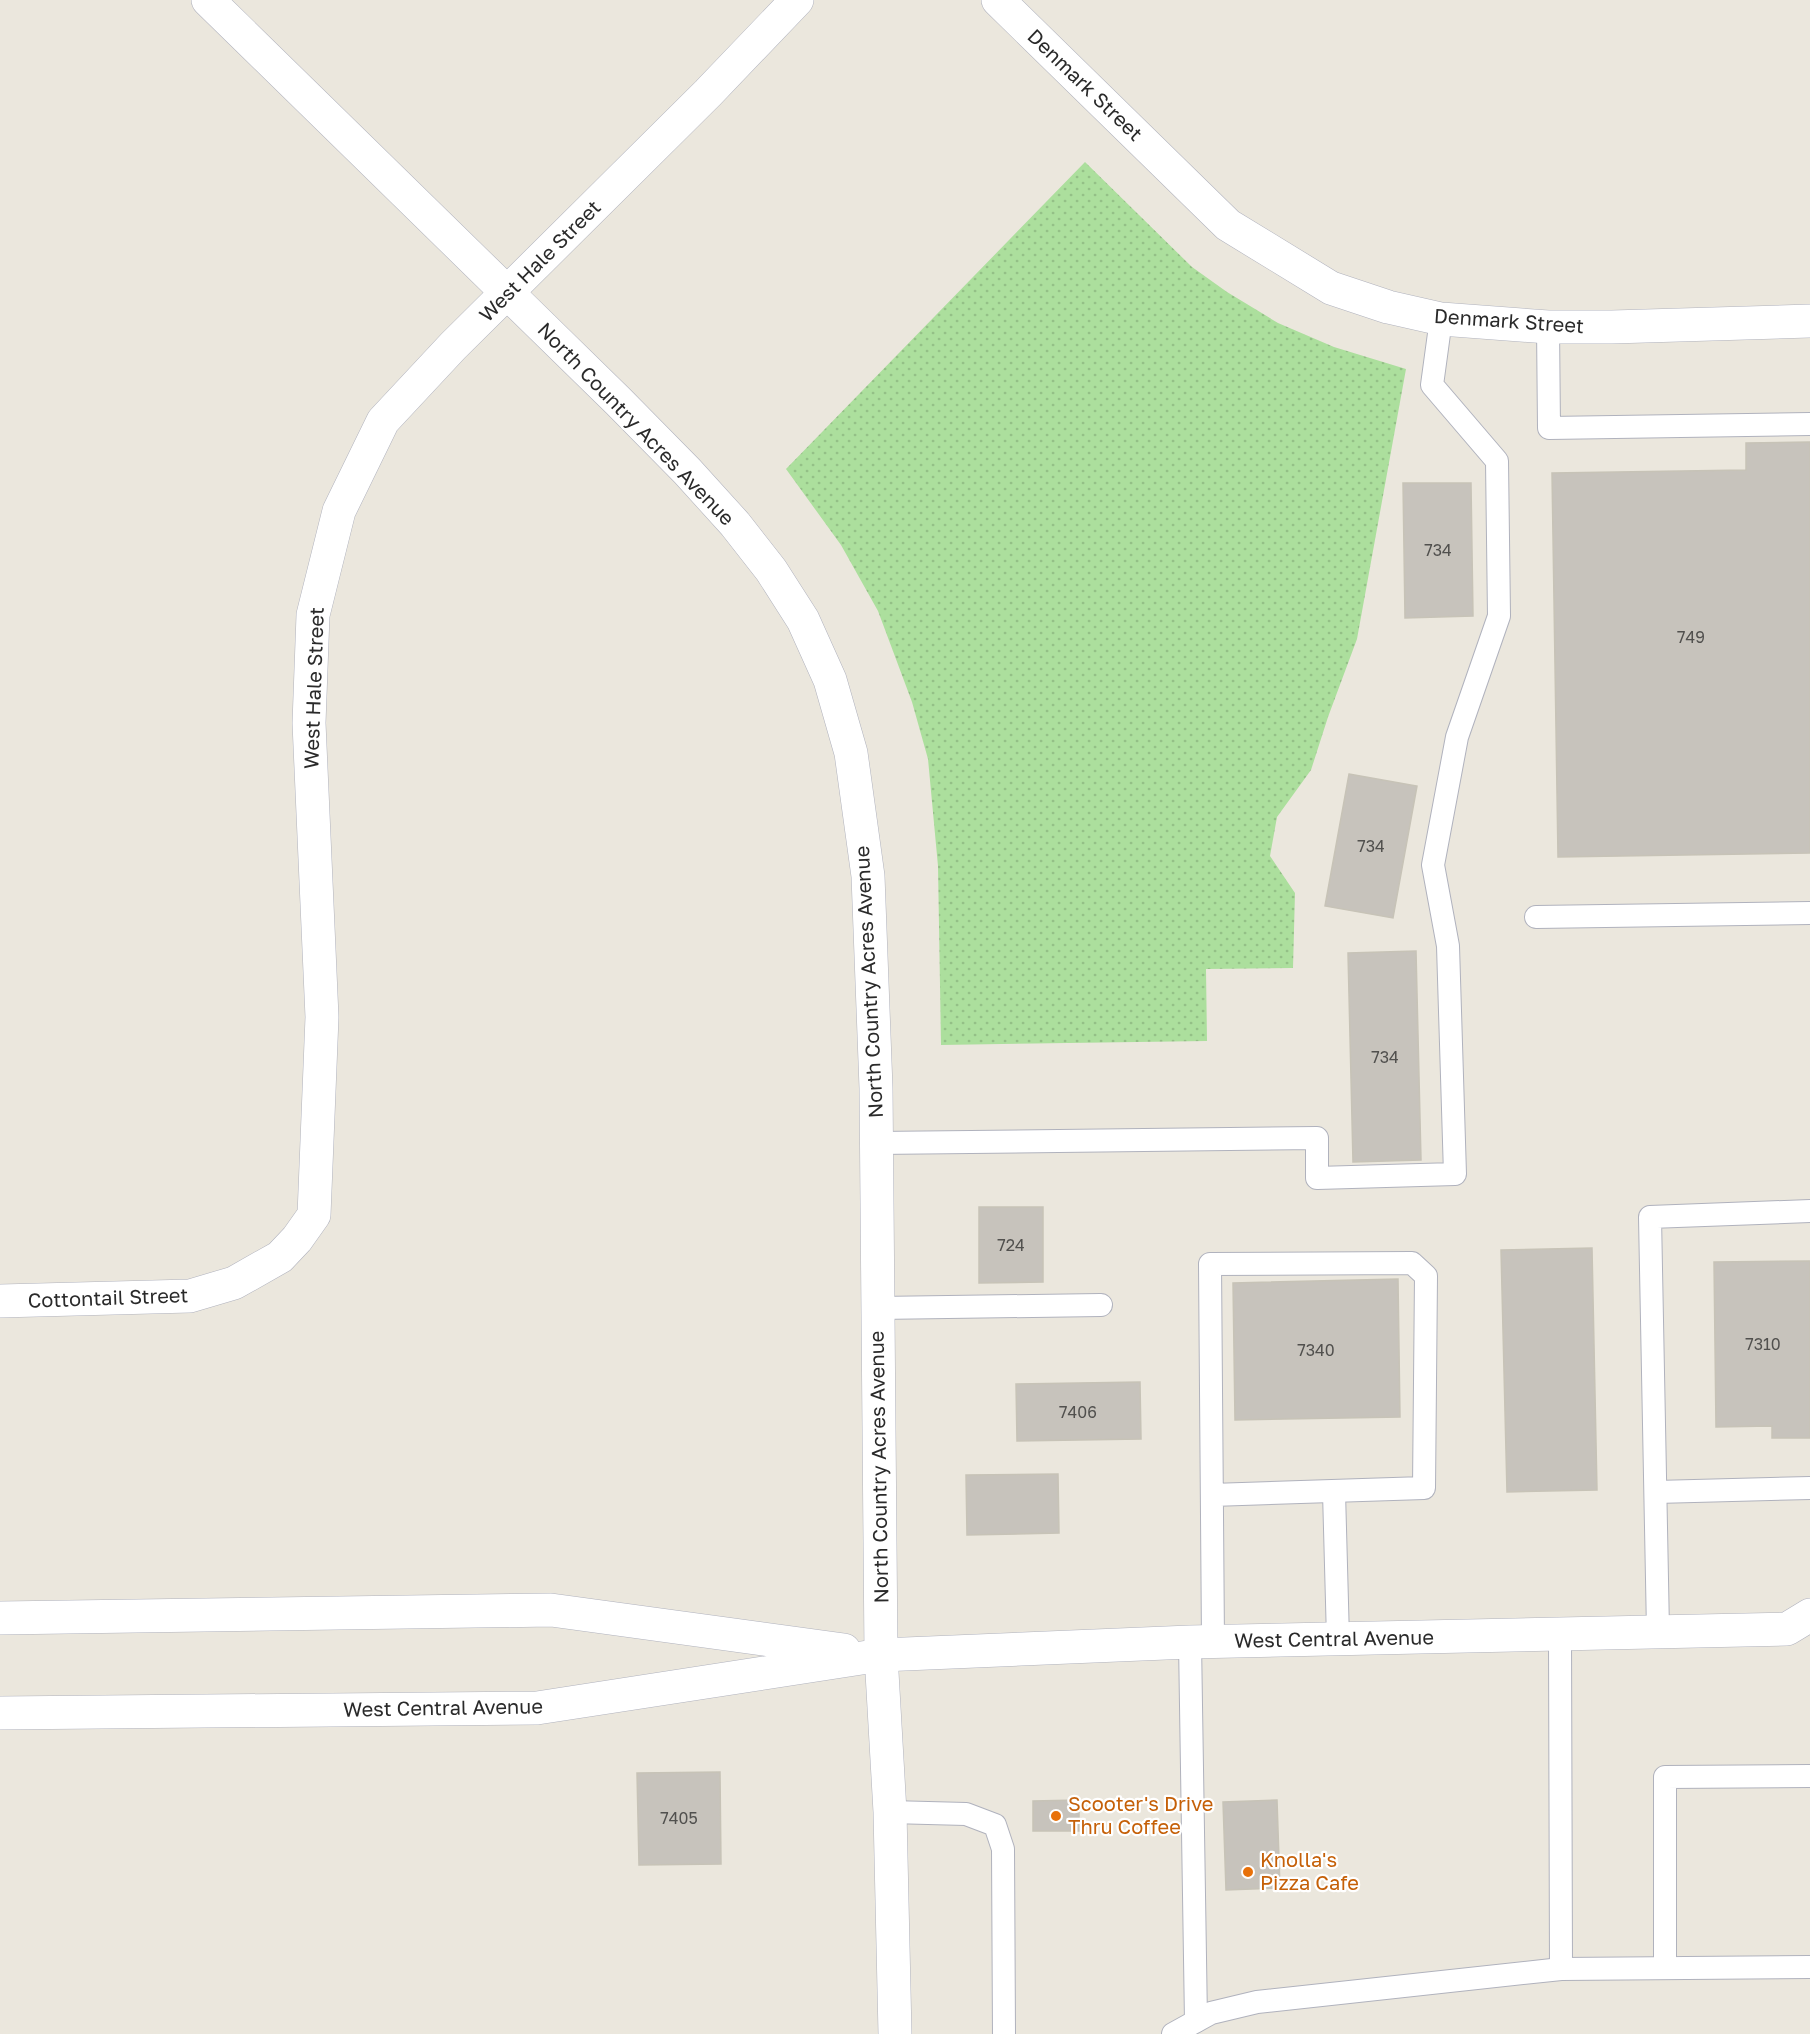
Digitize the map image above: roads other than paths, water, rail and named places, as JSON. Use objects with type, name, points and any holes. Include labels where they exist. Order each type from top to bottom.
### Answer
[{"type":"street","name":"North Country Acres Avenue","points":[[208,0],[626,409],[735,524],[771,570],[803,620],[830,680],[851,753],[868,876],[876,1143],[881,1655],[890,1812],[895,2034]]},
{"type":"street","name":"West Hale Street","points":[[280,1257],[297,1239],[314,1215],[322,1017],[309,723],[313,615],[339,511],[382,421],[453,346],[700,102],[798,0]]},
{"type":"street","name":"Denmark Street","points":[[998,0],[1228,225],[1331,288],[1388,308],[1441,319],[1548,327],[1810,321]]},
{"type":"street","name":"Cottontail Street","points":[[0,1302],[190,1296],[234,1283],[280,1257]]},
{"type":"street","name":"West Central Avenue","points":[[0,1618],[551,1610],[881,1655]]},
{"type":"street","name":"West Central Avenue","points":[[0,1713],[537,1708],[881,1655],[1338,1638],[1658,1631],[1802,1631]]},
{"type":"lane","points":[[876,1143],[1317,1138],[1317,1178],[1455,1174],[1448,946],[1433,865],[1457,737],[1499,616],[1497,461],[1432,385],[1441,319]]},
{"type":"lane","points":[[1548,327],[1549,428],[1810,424]]},
{"type":"lane","points":[[1536,918],[1810,913]]},
{"type":"lane","points":[[1658,1631],[1650,1217],[1810,1211]]},
{"type":"lane","points":[[1196,2021],[1201,1642],[1212,1495],[1210,1264],[1412,1263],[1426,1276],[1424,1488],[1212,1495]]},
{"type":"lane","points":[[878,1308],[1101,1305]]},
{"type":"lane","points":[[1656,1492],[1810,1488]]},
{"type":"lane","points":[[1334,1492],[1338,1638]]},
{"type":"lane","points":[[1560,1634],[1561,1969]]},
{"type":"lane","points":[[1665,1968],[1665,1777],[1810,1776]]},
{"type":"lane","points":[[890,1812],[966,1814],[995,1825],[1003,1850],[1004,2034]]},
{"type":"lane","points":[[1173,2034],[1211,2013],[1257,2002],[1561,1969],[1810,1967]]},
{"type":"place","name":"Scooter's Drive Thru Coffee","points":[[1056,1816]]},
{"type":"place","name":"Knolla's Pizza Cafe","points":[[1248,1872]]}]
